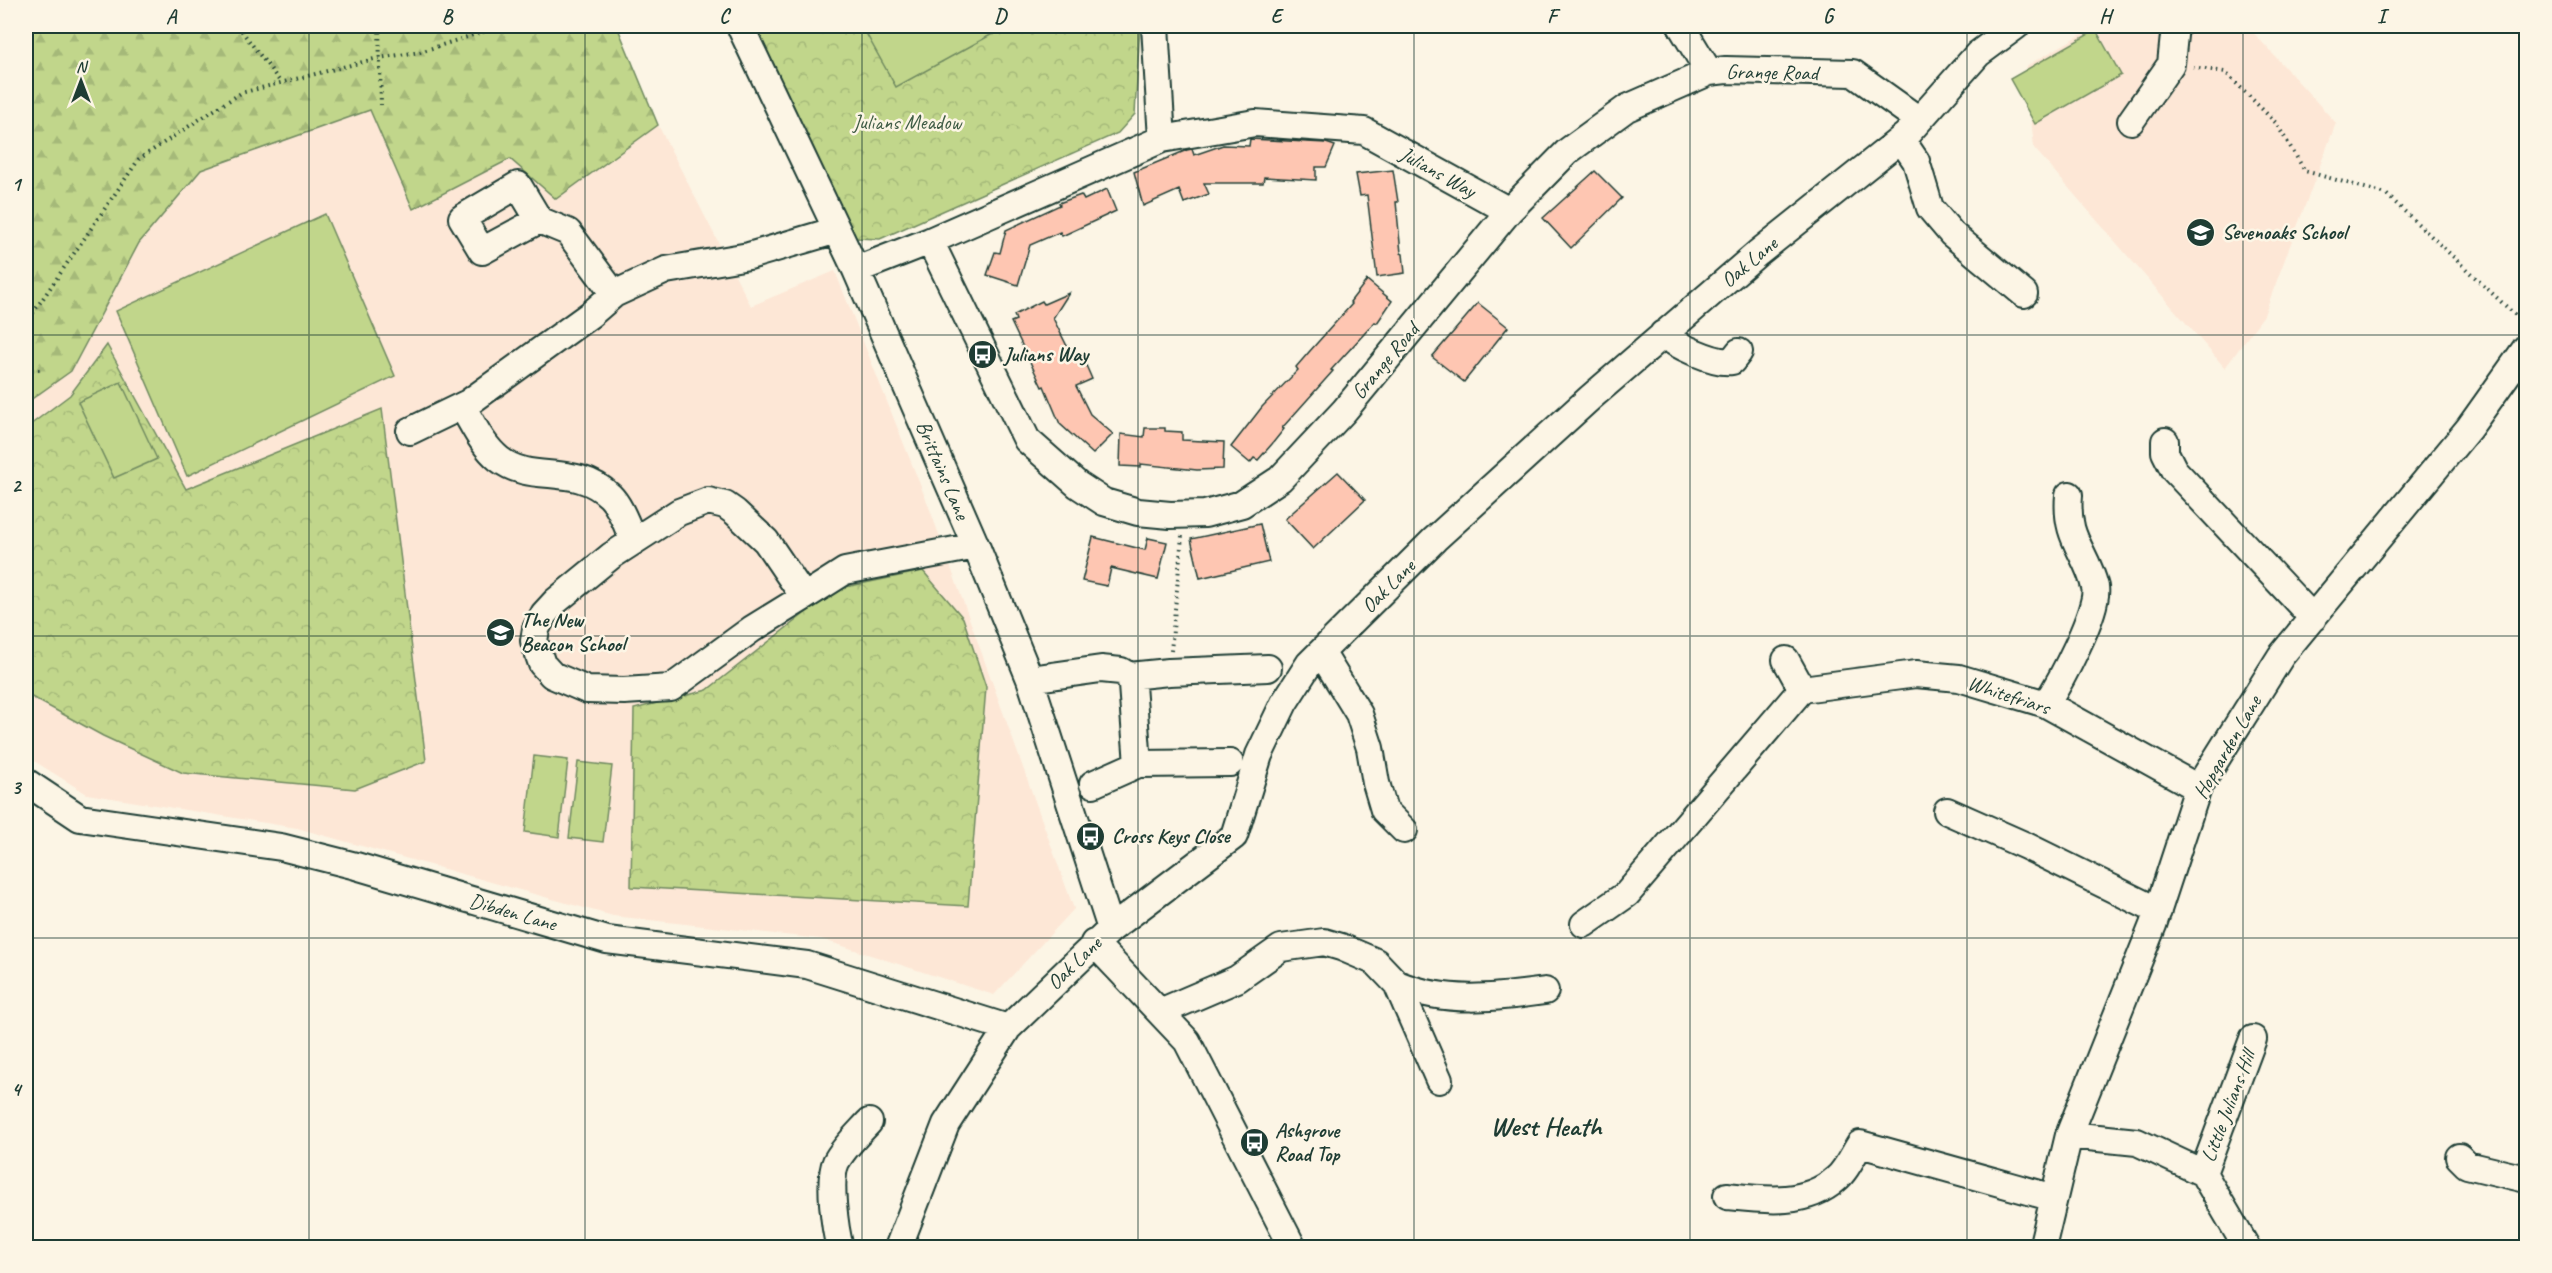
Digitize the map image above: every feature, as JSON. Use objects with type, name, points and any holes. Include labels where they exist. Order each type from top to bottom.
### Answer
[{"type":"street","name":"Brittains Lane","points":[[740,26],[856,270],[976,546],[1030,680],[1102,936]]},
{"type":"street","points":[[1155,26],[1162,139]]},
{"type":"street","points":[[1682,26],[1709,72]]},
{"type":"street","name":"Oak Lane","points":[[898,1248],[946,1124],[1008,1028],[1102,936],[1234,836],[1259,755],[1279,713],[1309,664],[1435,538],[1663,334],[1901,139],[1977,54],[2015,26]]},
{"type":"street","points":[[2131,121],[2171,64],[2175,26]]},
{"type":"street","name":"Grange Road","points":[[930,241],[1027,440],[1078,485],[1104,502],[1138,512],[1205,514],[1242,504],[1280,479],[1344,411],[1509,211],[1568,151],[1627,108],[1709,72],[1726,70],[1853,73],[1919,120]]},
{"type":"street","name":"Julians Way","points":[[856,270],[930,241],[1162,139],[1255,123],[1364,131],[1509,211]]},
{"type":"street","points":[[1901,139],[1916,161],[1930,208],[1952,234],[2024,294]]},
{"type":"street","points":[[539,220],[568,232],[614,294]]},
{"type":"street","points":[[410,431],[462,406],[591,315],[614,294],[666,270],[749,256],[837,230]]},
{"type":"street","points":[[1663,334],[1677,344],[1720,361],[1732,360],[1739,352]]},
{"type":"street","name":"Hopgarden Lane","points":[[2042,1248],[2069,1135],[2158,911],[2198,788],[2281,656],[2469,429],[2526,348]]},
{"type":"street","points":[[462,406],[488,448],[500,460],[517,468],[586,479],[598,486],[612,498],[634,541]]},
{"type":"street","points":[[2165,441],[2165,452],[2174,470],[2313,618]]},
{"type":"street","points":[[2046,704],[2065,674],[2095,596],[2092,580],[2068,519],[2069,495]]},
{"type":"street","points":[[804,597],[766,541],[735,512],[708,501],[679,512],[592,571],[544,614],[536,630],[534,641],[542,664],[552,675],[587,690],[624,691],[671,688],[752,630],[804,597],[844,571],[976,546]]},
{"type":"street","points":[[1321,652],[1359,714],[1370,748],[1376,783],[1384,810],[1404,830]]},
{"type":"street","points":[[1584,924],[1627,894],[1802,689],[1786,660]]},
{"type":"street","points":[[1030,680],[1101,669],[1121,671],[1129,676],[1268,668]]},
{"type":"street","name":"Whitefriars","points":[[1802,689],[1916,674],[1959,678],[2046,704],[2198,788]]},
{"type":"street","points":[[1129,676],[1132,685],[1138,764]]},
{"type":"street","points":[[1093,784],[1138,764],[1230,763]]},
{"type":"street","name":"Dibden Lane","points":[[26,782],[80,818],[281,847],[367,869],[607,940],[807,965],[1008,1028]]},
{"type":"street","points":[[1947,812],[2026,846],[2158,911]]},
{"type":"street","points":[[1102,936],[1160,1012],[1186,1041],[1293,1248]]},
{"type":"street","points":[[1160,1012],[1237,979],[1281,948],[1324,942],[1376,962],[1397,984],[1439,1080]]},
{"type":"street","points":[[1397,984],[1414,991],[1455,998],[1502,997],[1545,990]]},
{"type":"street","name":"Little Julians Hill","points":[[2203,1173],[2253,1039]]},
{"type":"street","points":[[840,1248],[833,1181],[835,1165],[842,1152],[869,1122]]},
{"type":"street","name":"Little Julians Hill","points":[[2069,1135],[2137,1142],[2203,1173],[2247,1248]]},
{"type":"street","points":[[1727,1196],[1773,1200],[1810,1194],[1836,1179],[1860,1144],[2054,1198]]},
{"type":"street","points":[[2459,1157],[2467,1165],[2526,1179]]},
{"type":"path","points":[[238,26],[280,83]]},
{"type":"path","points":[[379,26],[378,58],[381,74],[381,105]]},
{"type":"path","points":[[26,323],[139,159],[241,93],[378,58],[420,52],[501,26]]},
{"type":"path","points":[[2171,64],[2225,72],[2276,123],[2305,171],[2386,194],[2526,326]]},
{"type":"path","points":[[26,370],[44,370]]},
{"type":"path","points":[[1169,672],[1184,514]]},
{"type":"shaded area","name":"The New Beacon School","points":[[550,26],[617,26],[658,125],[751,306],[835,271],[929,507],[1074,909],[994,995],[821,939],[613,916],[297,828],[87,794],[26,756],[26,349],[126,200]]},
{"type":"shaded area","name":"Sevenoaks School","points":[[2096,26],[2182,26],[2251,30],[2336,123],[2264,315],[2225,368],[2034,148],[2026,66]]},
{"type":"green space","points":[[26,26],[617,26],[658,125],[556,199],[510,159],[413,209],[370,110],[201,170],[139,243],[71,371],[26,403]]},
{"type":"green space","name":"Julians Meadow","points":[[749,26],[1140,26],[1135,114],[1118,133],[880,239],[856,238]]},
{"type":"green space","points":[[862,26],[1007,26],[896,87]]},
{"type":"green space","points":[[2096,30],[2121,75],[2035,124],[2010,79]]},
{"type":"green space","points":[[325,214],[395,376],[187,476],[116,311]]},
{"type":"green space","points":[[107,345],[186,489],[382,409],[426,761],[355,789],[183,773],[103,736],[26,694],[26,428],[70,395]]},
{"type":"green space","points":[[121,382],[157,459],[114,478],[78,402]]},
{"type":"green space","points":[[923,571],[963,618],[986,687],[968,906],[631,887],[634,709],[707,690],[836,589]]},
{"type":"green space","points":[[534,756],[568,760],[559,837],[525,832]]},
{"type":"green space","points":[[578,762],[612,766],[603,842],[569,838]]},
{"type":"building","points":[[1250,139],[1326,143],[1335,146],[1326,167],[1316,167],[1316,180],[1264,177],[1263,183],[1204,183],[1209,194],[1184,203],[1179,190],[1143,206],[1134,172],[1187,150],[1192,149],[1194,155],[1223,145],[1249,146]]},
{"type":"building","points":[[1393,170],[1405,273],[1377,277],[1367,195],[1360,196],[1356,174]]},
{"type":"building","points":[[1595,171],[1622,198],[1571,248],[1543,218]]},
{"type":"building","points":[[1107,189],[1116,211],[1062,236],[1060,232],[1030,245],[1018,285],[987,275],[995,252],[1000,253],[1006,230],[1060,205],[1059,203],[1081,195],[1084,200]]},
{"type":"building","points":[[1367,280],[1392,301],[1377,323],[1375,322],[1331,370],[1333,371],[1282,428],[1284,429],[1258,460],[1254,458],[1250,463],[1231,447],[1262,407],[1298,370],[1296,367],[1352,304],[1350,302]]},
{"type":"building","points":[[1069,293],[1053,318],[1073,358],[1081,354],[1092,379],[1076,386],[1090,414],[1113,434],[1093,454],[1060,424],[1044,386],[1042,387],[1011,322],[1016,320],[1014,315],[1042,301],[1044,304]]},
{"type":"building","points":[[1478,303],[1508,327],[1464,382],[1432,357]]},
{"type":"building","points":[[1145,428],[1165,428],[1165,431],[1182,432],[1182,440],[1224,442],[1223,469],[1197,470],[1141,464],[1141,467],[1120,466],[1121,434],[1144,437]]},
{"type":"building","points":[[1338,472],[1365,500],[1313,549],[1285,519]]},
{"type":"building","points":[[1260,524],[1269,562],[1200,578],[1191,539]]},
{"type":"building","points":[[1093,537],[1145,550],[1148,538],[1167,542],[1158,579],[1111,568],[1107,586],[1082,581]]},
{"type":"place","name":"Sevenoaks School","points":[[2201,232]]},
{"type":"place","name":"Julians Way","points":[[983,354]]},
{"type":"place","name":"The New Beacon School","points":[[500,632]]},
{"type":"place","name":"Cross Keys Close","points":[[1091,836]]},
{"type":"place","name":"Ashgrove Road Top","points":[[1254,1142]]},
{"type":"district","name":"West Heath","points":[[1546,1126]]}]
